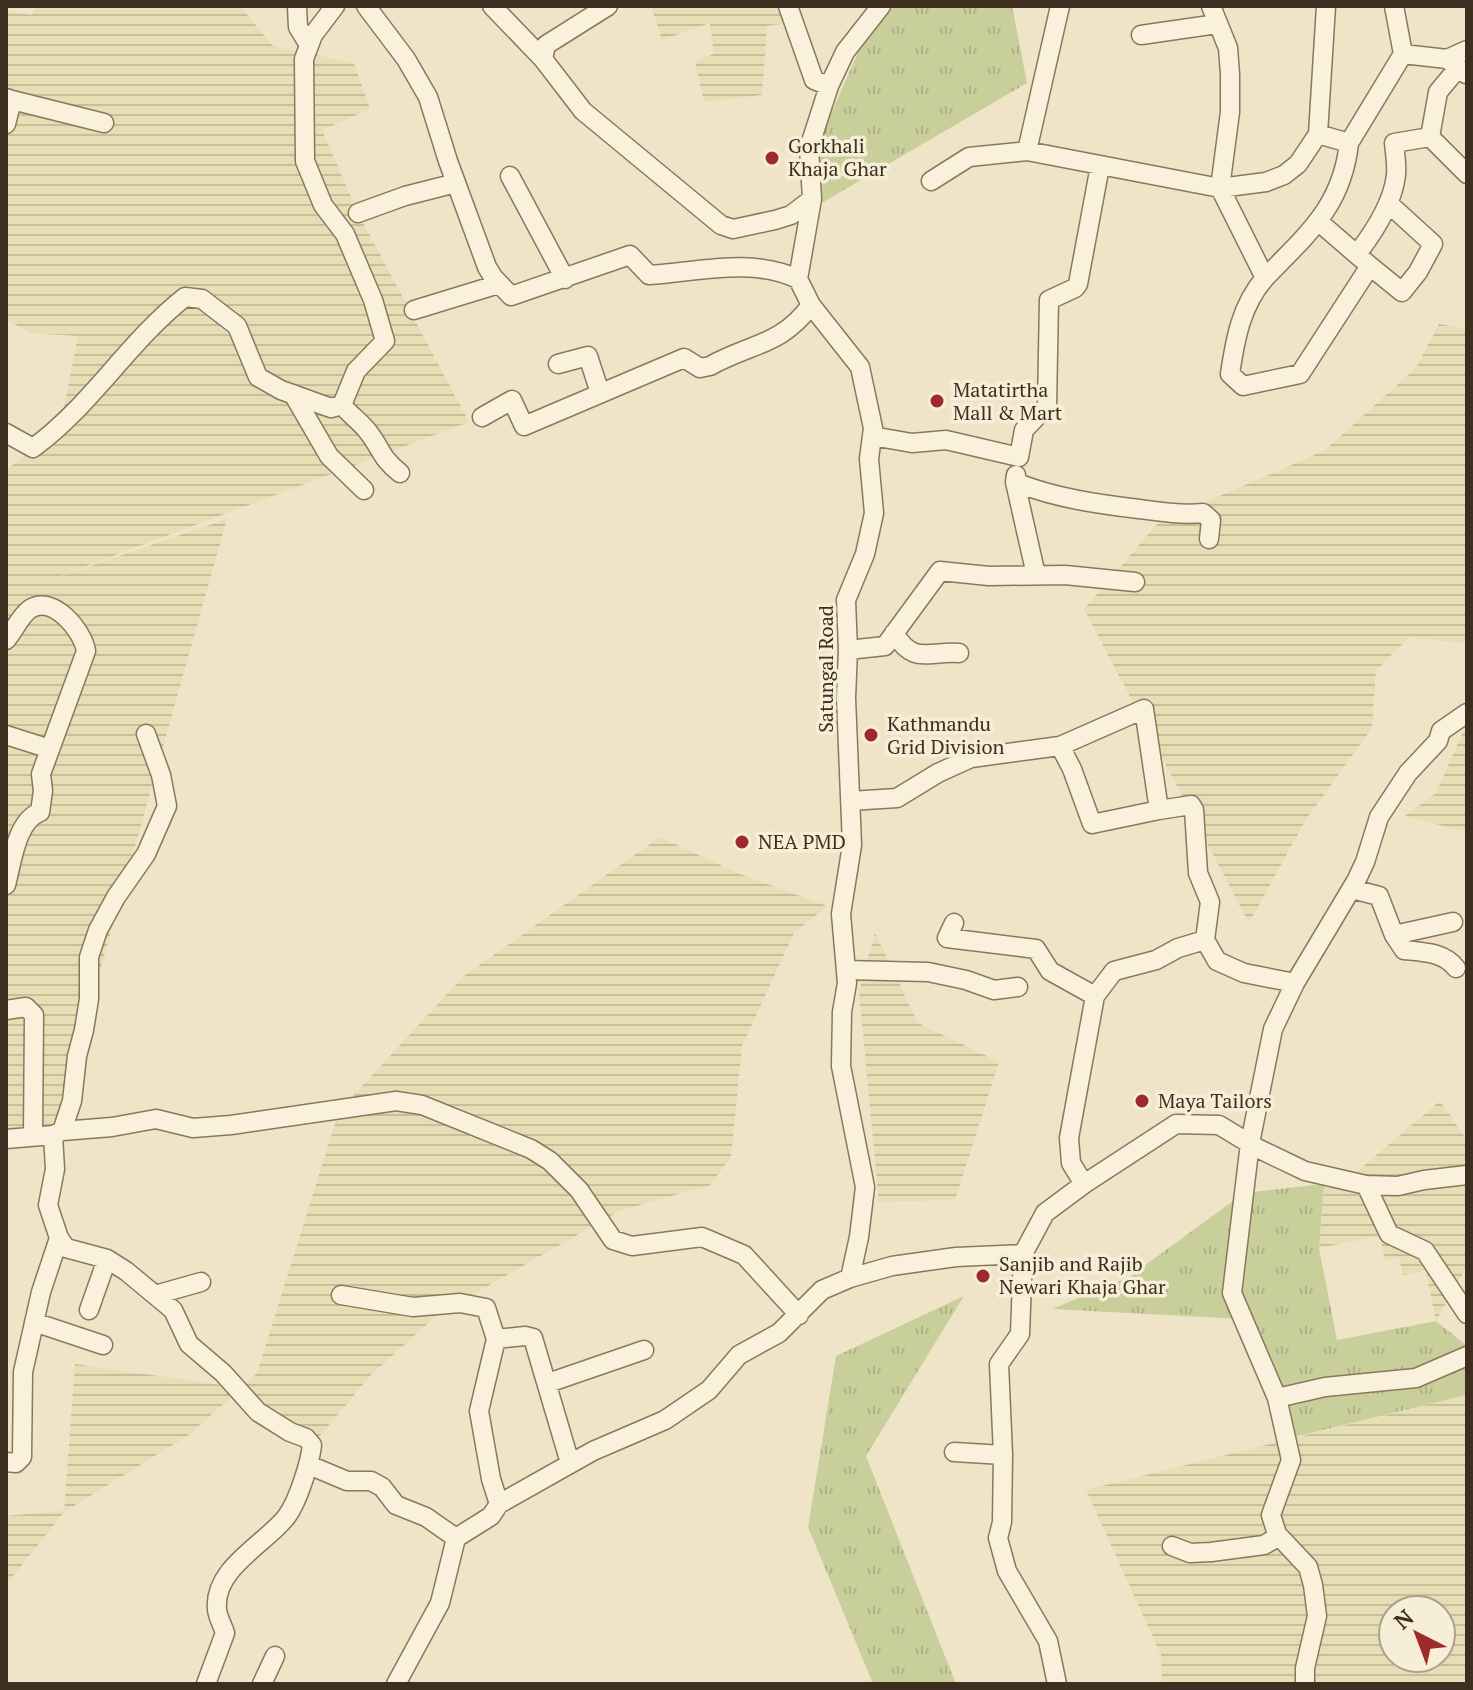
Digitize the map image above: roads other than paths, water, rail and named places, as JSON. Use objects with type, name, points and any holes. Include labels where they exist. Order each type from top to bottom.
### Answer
[{"type":"street","points":[[297,6],[298,27],[309,45]]},
{"type":"street","points":[[335,6],[313,35],[304,59],[305,161],[323,205],[345,234],[373,300],[385,341],[356,371],[342,405]]},
{"type":"street","points":[[366,6],[406,59],[428,97],[487,267],[511,296],[630,255],[649,275],[748,266],[779,270],[798,279],[812,199],[809,148],[829,86],[845,52],[881,6]]},
{"type":"street","points":[[492,6],[543,59],[583,111],[721,225],[733,229],[775,220],[791,215],[812,199]]},
{"type":"street","points":[[543,59],[546,45],[608,6]]},
{"type":"street","points":[[788,6],[814,80],[829,86]]},
{"type":"street","points":[[1027,151],[1060,6]]},
{"type":"street","points":[[931,181],[969,157],[1027,151],[1220,188],[1266,182],[1284,175],[1298,164],[1318,134],[1326,6]]},
{"type":"street","points":[[1394,6],[1403,54],[1349,143],[1346,171],[1319,222],[1253,291],[1237,332],[1230,374],[1243,386],[1300,374],[1364,260],[1370,237],[1388,203],[1396,175],[1394,143],[1430,137]]},
{"type":"street","points":[[1141,35],[1214,15],[1228,48],[1230,74],[1230,112],[1220,188],[1265,278]]},
{"type":"street","points":[[1430,137],[1438,92],[1467,50]]},
{"type":"street","points":[[1403,54],[1457,67]]},
{"type":"street","points":[[6,124],[9,99],[104,123]]},
{"type":"street","points":[[1318,134],[1349,143]]},
{"type":"street","points":[[1430,137],[1467,174]]},
{"type":"street","points":[[1036,575],[1015,482],[1024,430],[1047,406],[1049,300],[1078,284],[1100,166]]},
{"type":"street","points":[[510,176],[565,279]]},
{"type":"street","points":[[358,213],[405,196],[456,183]]},
{"type":"street","points":[[1319,222],[1402,292],[1418,272],[1433,244],[1388,203]]},
{"type":"street","name":"Satungal Road","points":[[798,279],[811,305],[860,367],[873,428],[869,459],[874,513],[865,554],[846,600],[852,845],[841,914],[847,983],[842,1012],[841,1066],[865,1187],[850,1278]]},
{"type":"street","points":[[414,310],[499,284]]},
{"type":"street","points":[[6,433],[33,448],[60,428],[156,320],[185,297],[202,299],[237,326],[258,377],[331,408],[342,405]]},
{"type":"street","points":[[482,417],[512,400],[524,426],[684,358],[700,368],[710,366],[777,339],[798,323],[811,305]]},
{"type":"street","points":[[558,364],[588,356],[600,393]]},
{"type":"street","points":[[293,394],[329,456],[364,490]]},
{"type":"street","points":[[342,405],[368,430],[383,460],[400,473]]},
{"type":"street","points":[[872,436],[912,443],[946,440],[1019,457]]},
{"type":"street","points":[[1015,482],[1043,493],[1095,504],[1185,515],[1203,513],[1211,520],[1209,539]]},
{"type":"street","points":[[848,650],[885,646],[940,571],[1135,582]]},
{"type":"street","points":[[6,640],[23,616],[37,606],[47,607],[65,616],[85,641],[86,651],[41,774],[43,791],[40,812],[33,815],[23,829],[6,885]]},
{"type":"street","points":[[894,633],[903,648],[912,654],[959,653]]},
{"type":"street","points":[[850,801],[897,798],[938,773],[971,758],[1060,746],[1144,709],[1159,810]]},
{"type":"street","points":[[1305,1684],[1305,1668],[1317,1616],[1313,1585],[1308,1567],[1279,1536],[1271,1515],[1291,1460],[1277,1398],[1232,1293],[1250,1143],[1273,1029],[1295,983],[1352,889],[1365,862],[1379,817],[1408,773],[1438,741],[1441,731],[1467,713]]},
{"type":"street","points":[[146,734],[161,775],[167,806],[146,854],[116,897],[98,930],[89,957],[89,999],[84,1030],[77,1056],[72,1101],[57,1133],[55,1169],[48,1205],[59,1238],[66,1248],[107,1259],[155,1295],[173,1310],[189,1344],[223,1373],[258,1412],[306,1438],[312,1445],[309,1465],[289,1514],[232,1568],[220,1589],[216,1609],[225,1633],[206,1684]]},
{"type":"street","points":[[6,735],[50,749]]},
{"type":"street","points":[[1060,746],[1092,824],[1191,805],[1194,810],[1198,873],[1210,902],[1205,940],[1217,961],[1232,969],[1295,983]]},
{"type":"street","points":[[1352,889],[1379,896],[1394,935],[1404,950],[1435,954],[1452,962],[1456,968]]},
{"type":"street","points":[[1394,935],[1453,922]]},
{"type":"street","points":[[954,923],[947,938],[1036,949],[1050,971],[1095,996]]},
{"type":"street","points":[[1084,1184],[1071,1163],[1069,1138],[1095,996],[1114,971],[1156,960],[1178,948],[1205,940]]},
{"type":"street","points":[[846,970],[928,972],[994,990],[1018,987]]},
{"type":"street","points":[[6,1010],[26,1007],[34,1015],[33,1136]]},
{"type":"street","points":[[6,1139],[156,1119],[193,1128],[366,1103],[396,1101],[422,1105],[531,1149],[550,1161],[579,1190],[613,1240],[632,1246],[702,1237],[736,1250],[799,1315]]},
{"type":"street","points":[[1057,1684],[1048,1641],[1007,1571],[998,1538],[1002,1522],[1003,1455],[999,1364],[1020,1334],[1023,1254],[1045,1213],[1176,1124],[1219,1125],[1305,1171],[1366,1185],[1398,1186],[1467,1175]]},
{"type":"street","points":[[1366,1185],[1389,1234],[1425,1251],[1467,1314]]},
{"type":"street","points":[[6,1462],[16,1463],[22,1457],[23,1372],[59,1238]]},
{"type":"street","points":[[396,1684],[440,1603],[456,1538],[491,1516],[499,1504],[593,1451],[665,1420],[709,1390],[739,1355],[779,1333],[822,1290],[892,1266],[956,1257],[1023,1254]]},
{"type":"street","points":[[89,1310],[107,1259]]},
{"type":"street","points":[[155,1295],[201,1282]]},
{"type":"street","points":[[341,1295],[413,1307],[460,1303],[486,1308],[496,1339],[479,1411],[491,1479],[499,1504]]},
{"type":"street","points":[[34,1322],[103,1345]]},
{"type":"street","points":[[496,1339],[533,1338],[570,1463]]},
{"type":"street","points":[[548,1383],[644,1350]]},
{"type":"street","points":[[1277,1398],[1325,1387],[1416,1378],[1467,1356]]},
{"type":"street","points":[[954,1452],[1003,1455]]},
{"type":"street","points":[[309,1465],[347,1481],[371,1481],[382,1487],[396,1505],[426,1517],[456,1538]]},
{"type":"street","points":[[1172,1546],[1190,1553],[1211,1552],[1264,1545],[1279,1536]]},
{"type":"street","points":[[262,1684],[275,1656]]},
{"type":"place","name":"Gorkhali Khaja Ghar","points":[[772,158]]},
{"type":"place","name":"Matatirtha Mall & Mart","points":[[937,401]]},
{"type":"place","name":"Kathmandu Grid Division","points":[[871,735]]},
{"type":"place","name":"NEA PMD","points":[[742,842]]},
{"type":"place","name":"Maya Tailors","points":[[1142,1101]]},
{"type":"place","name":"Sanjib and Rajib Newari Khaja Ghar","points":[[983,1276]]}]
